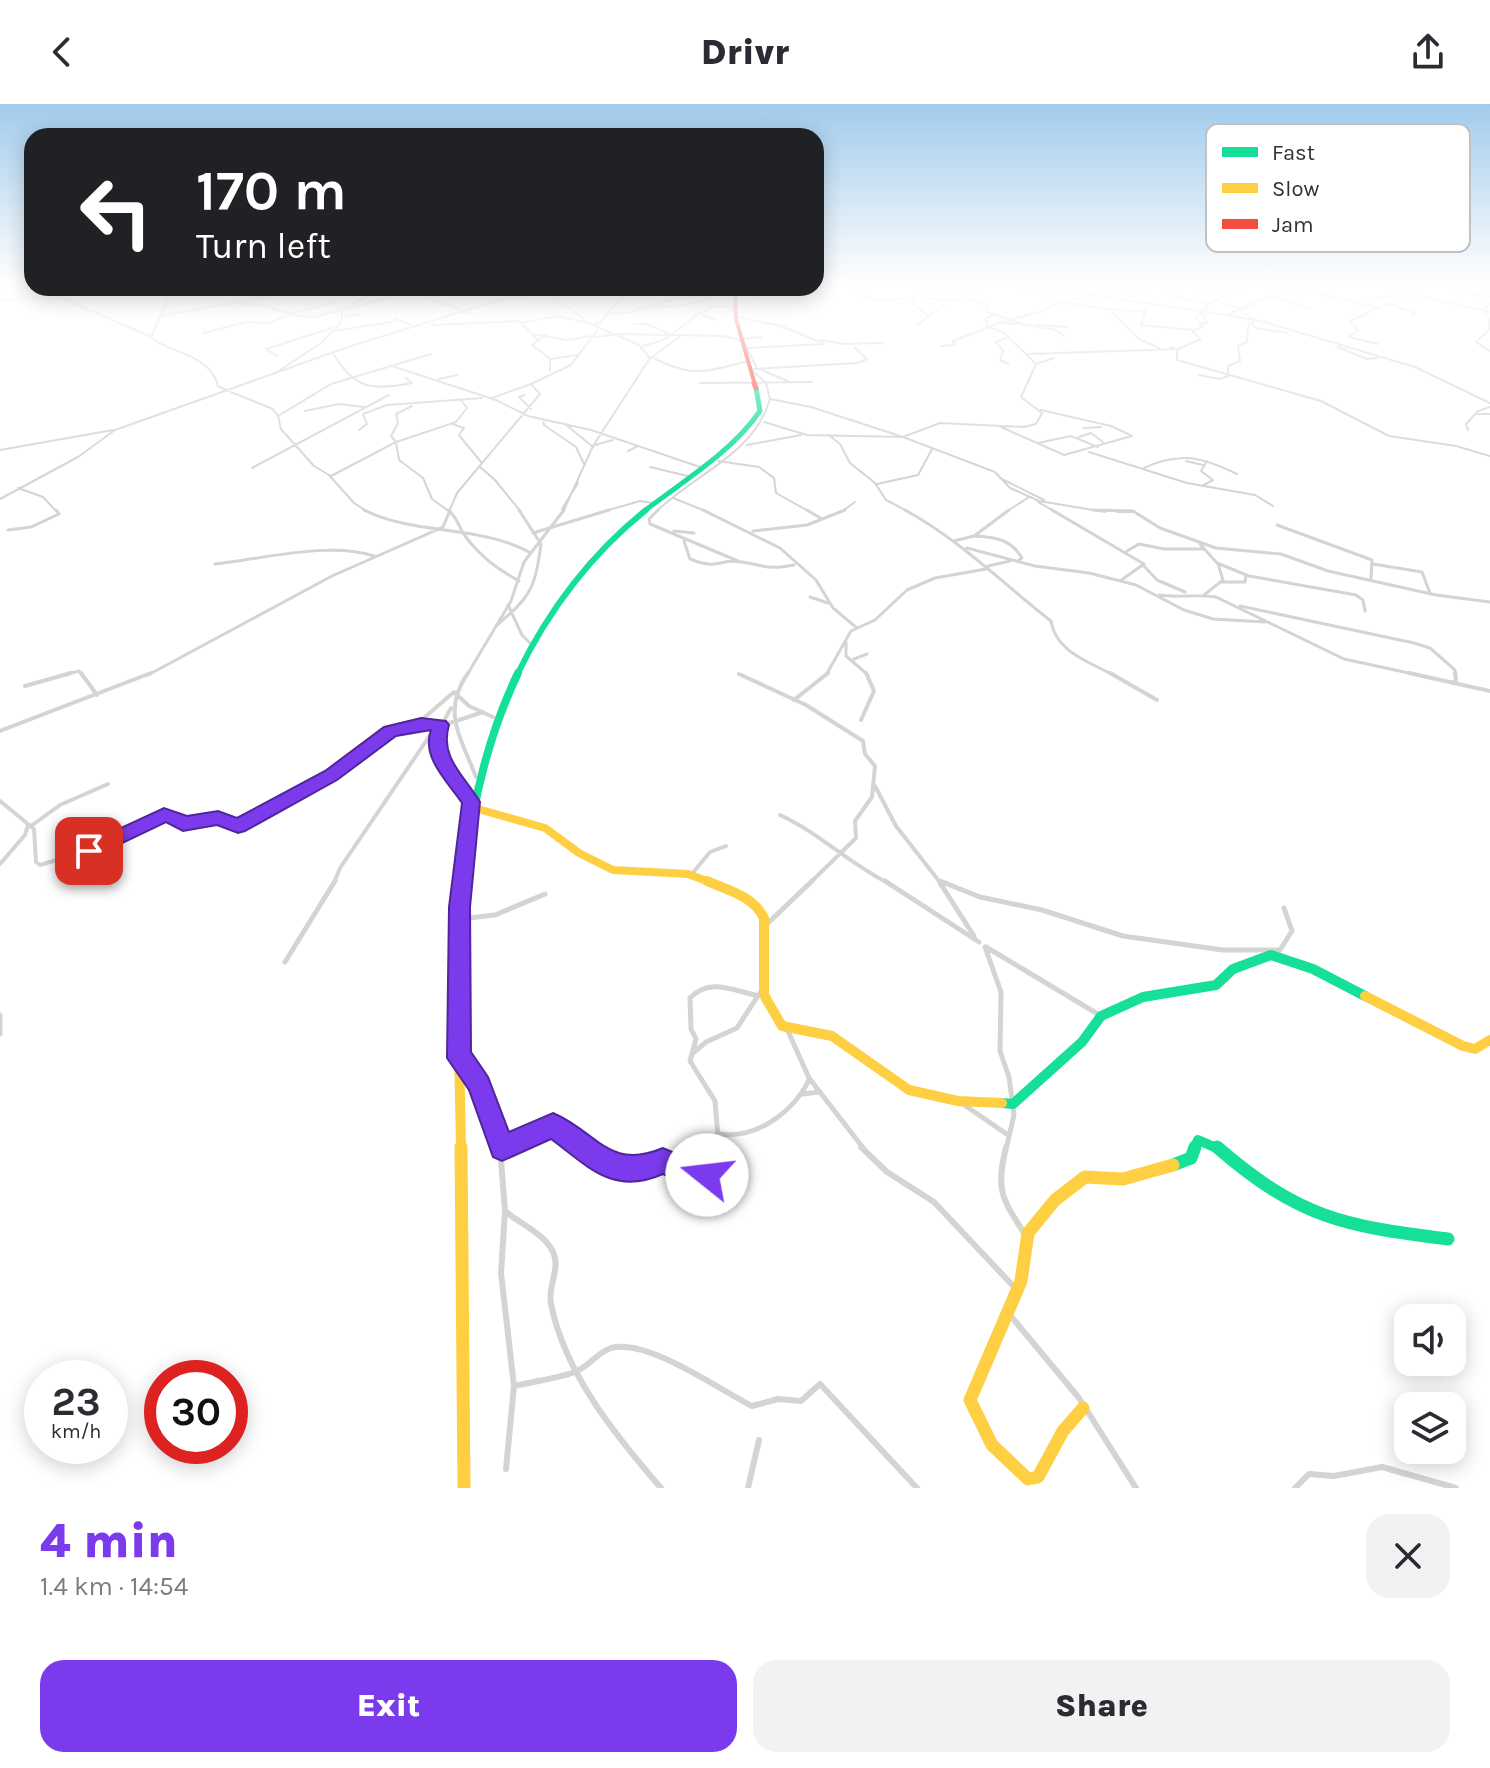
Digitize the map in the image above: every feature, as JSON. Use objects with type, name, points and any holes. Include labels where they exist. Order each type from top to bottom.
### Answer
[{"type":"main road","points":[[464,1488],[459,920],[471,804],[495,718],[530,643],[568,583],[653,503],[668,496],[753,423],[760,411],[761,383],[747,349]]},
{"type":"main road","points":[[471,804],[545,828],[571,848],[613,870],[691,875],[746,898],[759,908],[767,921],[765,1000],[787,1029],[832,1036],[909,1090],[958,1101],[1013,1104],[1082,1042],[1101,1016],[1143,997],[1216,985],[1233,969],[1278,952],[1463,1046],[1475,1049],[1490,1040]]},
{"type":"main road","points":[[1083,1408],[1063,1431],[1038,1477],[1028,1479],[1015,1471],[977,1422],[970,1400],[976,1379],[1017,1291],[1025,1267],[1027,1238],[1055,1200],[1081,1180],[1149,1174],[1191,1158],[1198,1140],[1203,1140],[1220,1149],[1256,1181],[1307,1211],[1364,1229],[1448,1239]]},
{"type":"street","points":[[177,349],[186,351],[193,361],[216,377],[218,386],[273,409],[278,416],[279,428],[294,446],[313,460],[314,466],[331,476],[363,510],[462,532],[531,553]]},
{"type":"street","points":[[267,349],[277,356]]},
{"type":"street","points":[[273,376],[310,349]]},
{"type":"street","points":[[0,450],[115,430],[348,349]]},
{"type":"street","points":[[536,349],[552,359]]},
{"type":"street","points":[[359,430],[367,424],[364,413],[387,405],[486,398],[531,384],[548,373],[571,365],[583,349]]},
{"type":"street","points":[[645,349],[651,358],[668,367],[696,373],[866,360],[856,349]]},
{"type":"street","points":[[417,724],[455,692],[476,663],[509,603],[524,562],[553,527],[579,481],[593,446],[651,358],[664,349]]},
{"type":"street","points":[[1001,349],[1000,360],[1008,364]]},
{"type":"street","points":[[1021,349],[1036,364]]},
{"type":"street","points":[[1026,354],[1060,357],[1153,349]]},
{"type":"street","points":[[1186,351],[1175,349],[1177,360],[1321,401],[1389,436],[1450,445],[1490,456]]},
{"type":"street","points":[[1230,374],[1226,369],[1240,361],[1238,349]]},
{"type":"street","points":[[1348,349],[1446,379],[1461,392],[1490,405]]},
{"type":"street","points":[[333,353],[348,377],[390,388],[412,383],[406,378]]},
{"type":"street","points":[[278,416],[303,397],[348,377],[431,354]]},
{"type":"street","points":[[548,373],[548,362],[552,359],[579,354]]},
{"type":"street","points":[[996,425],[1064,455],[1132,436],[1084,417],[1064,417],[1039,409],[1021,397],[1036,364],[1060,357]]},
{"type":"street","points":[[386,366],[435,379],[524,415],[601,434],[700,467]]},
{"type":"street","points":[[753,368],[793,383]]},
{"type":"street","points":[[1199,375],[1221,379],[1230,374]]},
{"type":"street","points":[[435,379],[458,375]]},
{"type":"street","points":[[700,383],[812,382]]},
{"type":"street","points":[[694,533],[674,531],[649,521],[668,496],[741,446],[764,422],[770,399],[761,383]]},
{"type":"street","points":[[443,528],[442,522],[451,512],[457,493],[531,408],[541,392],[531,384]]},
{"type":"street","points":[[331,476],[396,442],[460,419],[466,409],[450,385]]},
{"type":"street","points":[[387,405],[390,388]]},
{"type":"street","points":[[252,468],[389,395]]},
{"type":"street","points":[[525,395],[519,397],[520,401],[531,408],[544,425],[576,447],[584,465]]},
{"type":"street","points":[[770,399],[811,407],[990,470],[1010,488],[1036,500],[1109,513],[1133,511],[1160,528],[1216,548],[1284,555],[1326,571],[1490,602]]},
{"type":"street","points":[[305,411],[338,404],[364,407]]},
{"type":"street","points":[[418,404],[396,414],[398,423],[391,436],[396,442],[399,461],[423,478],[432,499],[451,512],[462,532],[488,564],[519,581]]},
{"type":"street","points":[[1468,430],[1466,424],[1490,405]]},
{"type":"street","points":[[741,446],[824,434],[903,437],[940,423],[1036,424],[1042,415],[1039,409]]},
{"type":"street","points":[[1477,414],[1490,414]]},
{"type":"street","points":[[764,422],[807,435]]},
{"type":"street","points":[[452,424],[464,428],[459,435],[480,464],[513,497],[512,502],[539,543],[537,573],[522,604],[495,627]]},
{"type":"street","points":[[565,424],[593,446]]},
{"type":"street","points":[[1083,428],[1103,426]]},
{"type":"street","points":[[0,499],[78,457],[115,430]]},
{"type":"street","points":[[1036,444],[1091,433],[1100,445]]},
{"type":"street","points":[[824,434],[836,440],[850,463],[877,484],[886,500],[942,530],[951,541],[980,559],[986,568],[1051,621],[1054,638],[1063,647],[1157,700]]},
{"type":"street","points":[[1072,437],[1100,445]]},
{"type":"street","points":[[1079,437],[1100,445]]},
{"type":"street","points":[[593,446],[609,440],[620,441]]},
{"type":"street","points":[[628,451],[638,446]]},
{"type":"street","points":[[877,484],[918,475],[932,449]]},
{"type":"street","points":[[1086,451],[1202,486],[1255,495],[1273,506]]},
{"type":"street","points":[[1144,468],[1167,456],[1205,463],[1237,474]]},
{"type":"street","points":[[718,461],[762,468],[774,478],[776,493],[822,519]]},
{"type":"street","points":[[1202,486],[1213,480],[1201,471],[1205,463]]},
{"type":"street","points":[[650,467],[688,476]]},
{"type":"street","points":[[1000,478],[1055,505]]},
{"type":"street","points":[[8,530],[31,527],[59,514],[44,497],[17,488]]},
{"type":"street","points":[[668,496],[750,531],[780,548],[795,565],[816,580],[830,604],[859,630]]},
{"type":"street","points":[[957,545],[1029,497]]},
{"type":"street","points":[[1036,500],[1052,513],[1126,551],[1157,580],[1187,593],[1333,626],[1358,628],[1428,647],[1455,670],[1456,680],[1452,683]]},
{"type":"street","points":[[533,533],[640,501],[653,503]]},
{"type":"street","points":[[750,531],[790,530],[822,519],[855,502]]},
{"type":"street","points":[[1277,525],[1367,557],[1373,564],[1422,572],[1427,578],[1430,593]]},
{"type":"street","points":[[0,731],[137,681],[374,556],[443,528]]},
{"type":"street","points":[[674,531],[684,541],[769,570],[795,565]]},
{"type":"street","points":[[851,631],[859,630],[887,613],[916,584],[1022,558],[1014,545],[993,537],[974,536]]},
{"type":"street","points":[[684,541],[685,550],[696,562],[718,566],[738,561]]},
{"type":"street","points":[[951,541],[962,542]]},
{"type":"street","points":[[522,548],[539,543]]},
{"type":"street","points":[[1198,543],[1217,563],[1224,577],[1204,595]]},
{"type":"street","points":[[1126,551],[1139,544],[1172,550],[1216,548]]},
{"type":"street","points":[[957,545],[1011,561],[1120,581],[1159,595],[1184,610],[1213,619],[1267,622]]},
{"type":"street","points":[[215,564],[328,551],[356,550],[374,556]]},
{"type":"street","points":[[1217,563],[1246,575],[1351,593],[1361,598],[1365,611]]},
{"type":"street","points":[[1370,580],[1373,564]]},
{"type":"street","points":[[1120,581],[1144,566]]},
{"type":"street","points":[[1221,582],[1245,582],[1246,575]]},
{"type":"street","points":[[1159,595],[1173,597],[1187,593]]},
{"type":"street","points":[[810,597],[830,604]]},
{"type":"street","points":[[509,603],[510,614],[530,643]]},
{"type":"street","points":[[509,603],[522,604]]},
{"type":"street","points":[[1232,604],[1348,661],[1490,691]]},
{"type":"street","points":[[794,700],[828,674],[853,625]]},
{"type":"street","points":[[845,640],[846,655],[865,668],[874,684],[873,706],[861,720]]},
{"type":"street","points":[[851,660],[867,654]]},
{"type":"street","points":[[25,686],[77,670],[97,695]]},
{"type":"street","points":[[739,674],[794,700],[863,741],[865,754],[875,766],[875,786],[867,811],[855,821],[856,838],[842,856],[815,876],[794,902],[767,921]]},
{"type":"street","points":[[455,692],[452,706],[454,722],[478,779]]},
{"type":"street","points":[[455,692],[495,718]]},
{"type":"street","points":[[285,962],[330,894],[340,868],[452,706]]},
{"type":"street","points":[[0,801],[29,826],[37,840],[36,862],[40,865],[109,844],[164,815],[175,817],[183,824],[218,818],[237,826],[331,775],[390,731],[417,724],[454,722],[483,712]]},
{"type":"street","points":[[439,725],[436,740],[439,757],[471,804]]},
{"type":"street","points":[[0,864],[29,826],[60,805],[108,784]]},
{"type":"street","points":[[875,786],[896,826],[939,881],[979,942]]},
{"type":"street","points":[[780,815],[788,817],[834,848],[869,876],[886,882],[985,947],[1101,1016]]},
{"type":"street","points":[[691,875],[710,852],[726,846]]},
{"type":"street","points":[[834,848],[835,861]]},
{"type":"street","points":[[939,881],[980,897],[1042,910],[1123,936],[1186,942],[1223,950],[1278,952],[1292,931],[1284,908]]},
{"type":"street","points":[[459,920],[495,915],[545,894]]},
{"type":"street","points":[[985,947],[1001,992],[1000,1051],[1014,1119],[1008,1135],[1000,1196],[1027,1238]]},
{"type":"street","points":[[502,1148],[553,1125],[612,1169],[648,1167],[663,1161],[701,1178],[712,1171],[717,1162],[720,1134],[714,1095],[691,1064],[696,1039],[691,1029],[692,994],[709,986],[765,1000]]},
{"type":"street","points":[[691,1055],[706,1042],[737,1028],[764,987]]},
{"type":"street","points":[[0,1015],[0,1034]]},
{"type":"street","points":[[787,1029],[809,1078],[857,1143],[887,1172],[948,1214],[1017,1291]]},
{"type":"street","points":[[459,1058],[468,1064],[479,1085],[502,1148],[505,1211],[501,1273],[514,1386],[506,1469]]},
{"type":"street","points":[[720,1134],[735,1136],[749,1126],[767,1124],[803,1094],[809,1078]]},
{"type":"street","points":[[803,1094],[819,1092]]},
{"type":"street","points":[[958,1101],[1008,1135]]},
{"type":"street","points":[[505,1211],[553,1250],[557,1261],[551,1301],[577,1371],[616,1435],[661,1488]]},
{"type":"street","points":[[1008,1314],[1041,1349],[1118,1455],[1135,1487]]},
{"type":"street","points":[[514,1386],[577,1371],[600,1354],[625,1346],[670,1358],[694,1376],[752,1406],[778,1399],[801,1401],[820,1384],[917,1488]]},
{"type":"street","points":[[748,1488],[759,1440]]},
{"type":"street","points":[[1295,1488],[1309,1474],[1334,1476],[1382,1467],[1456,1488]]},
{"type":"traffic: fast","points":[[458,1000],[465,875],[474,813],[488,753],[507,695],[534,640],[568,588],[611,540],[718,455],[751,424],[760,411],[756,388]]},
{"type":"traffic: fast","points":[[1002,1103],[1013,1104],[1082,1042],[1101,1016],[1143,997],[1216,985],[1233,969],[1271,955],[1313,969],[1365,996]]},
{"type":"traffic: fast","points":[[1173,1165],[1191,1158],[1198,1140],[1213,1144],[1256,1181],[1307,1211],[1364,1229],[1448,1239]]},
{"type":"traffic: slow","points":[[471,807],[545,828],[579,853],[613,870],[688,874],[746,898],[759,908],[764,918],[764,995],[782,1026],[832,1036],[909,1090],[958,1101],[1002,1103]]},
{"type":"traffic: slow","points":[[1365,996],[1463,1046],[1475,1049],[1490,1040]]},
{"type":"traffic: slow","points":[[458,1000],[465,1316],[464,1488]]},
{"type":"traffic: slow","points":[[1083,1408],[1063,1431],[1038,1477],[1028,1479],[992,1445],[970,1400],[1021,1281],[1028,1233],[1055,1200],[1085,1177],[1123,1179],[1173,1165]]},
{"type":"traffic: jam","points":[[745,349],[756,388]]},
{"type":"route","points":[[89,851],[164,815],[175,817],[183,824],[222,818],[238,826],[331,775],[390,731],[421,723],[440,725],[436,740],[439,757],[471,802],[459,907],[459,1058],[468,1064],[479,1085],[502,1148],[523,1142],[553,1125],[567,1132],[612,1169],[631,1166],[644,1168],[663,1161],[701,1178],[707,1175]]}]
